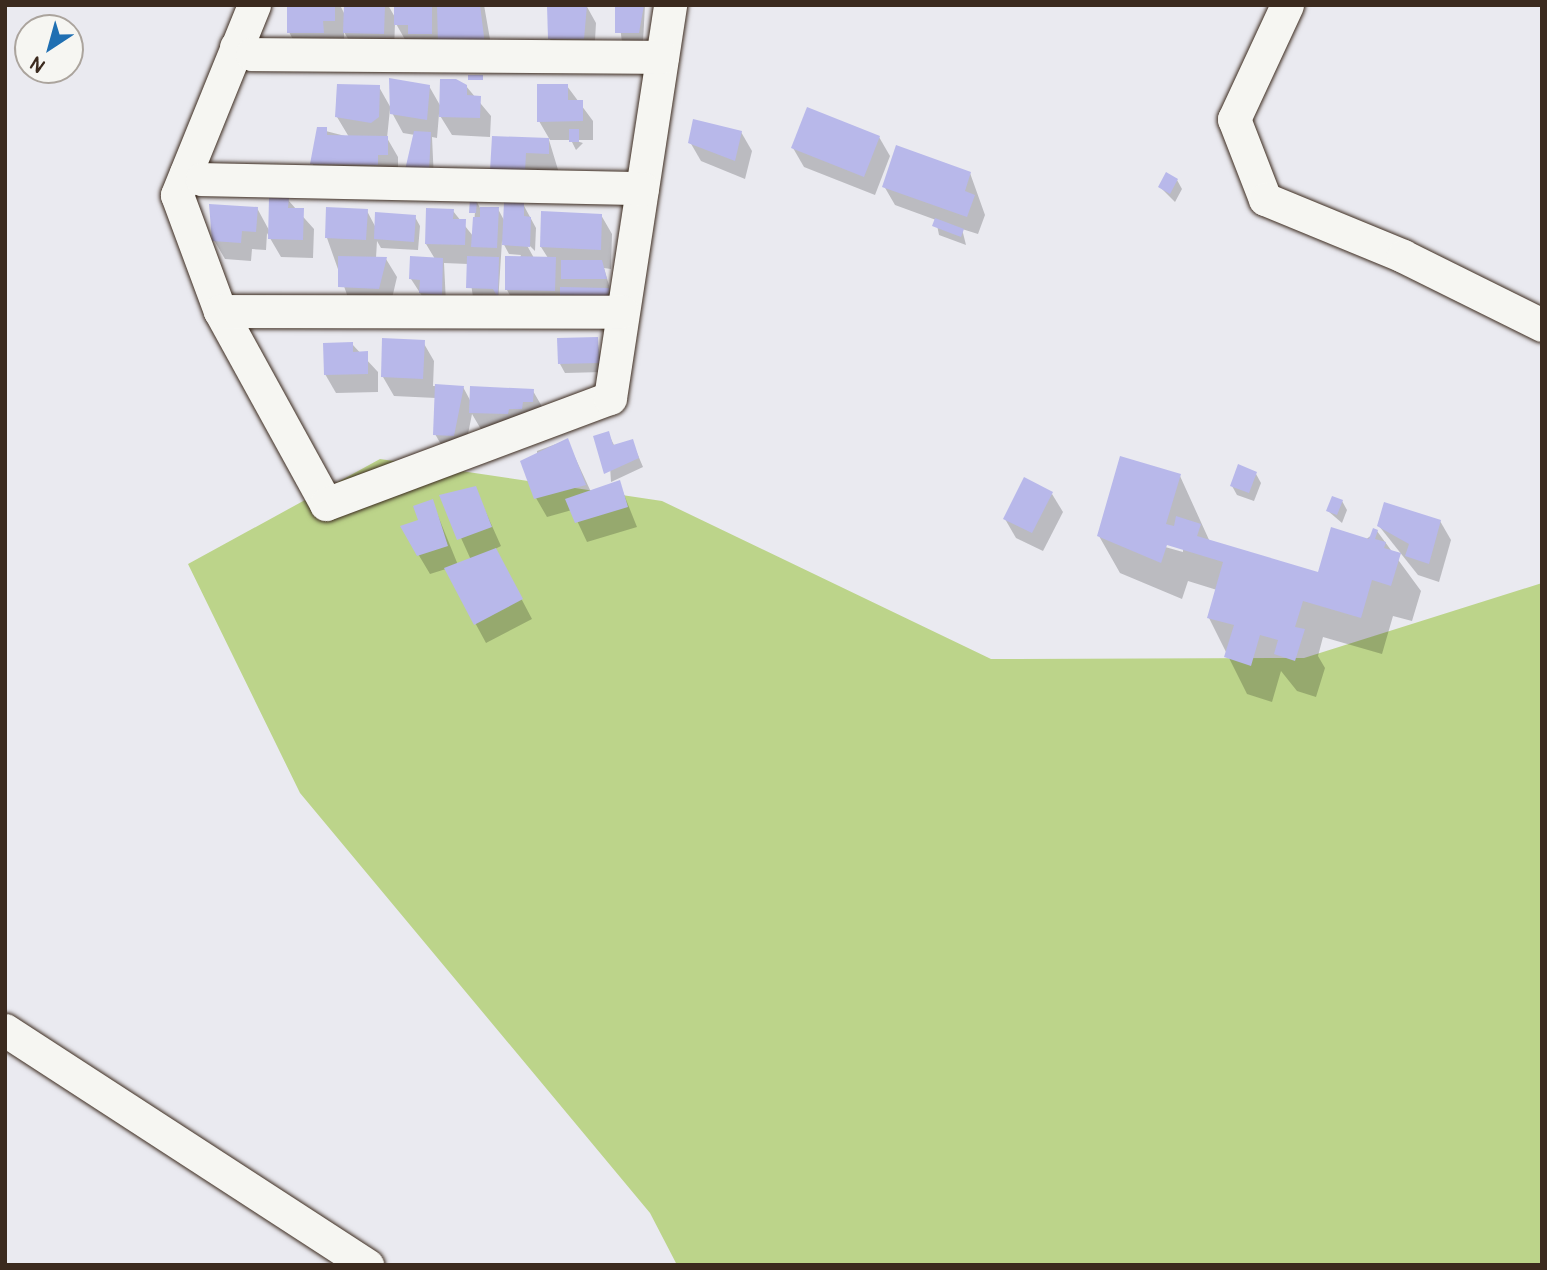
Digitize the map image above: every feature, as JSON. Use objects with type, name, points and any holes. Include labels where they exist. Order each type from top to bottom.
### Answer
[{"type":"street","points":[[254,5],[177,195],[220,311],[326,504],[610,398],[670,5]]},
{"type":"street","points":[[1287,5],[1234,119],[1265,199],[1404,256],[1542,325]]},
{"type":"street","points":[[236,47],[252,54],[662,57]]},
{"type":"street","points":[[186,173],[202,178],[642,188]]},
{"type":"street","points":[[220,311],[622,312]]},
{"type":"street","points":[[5,1030],[367,1265]]},
{"type":"green space","points":[[380,459],[662,501],[991,659],[1304,658],[1542,583],[1542,1265],[677,1265],[650,1213],[300,793],[188,564]]},
{"type":"building","points":[[287,5],[335,5],[335,21],[323,21],[324,33],[287,33]]},
{"type":"building","points":[[344,5],[385,5],[384,34],[343,33]]},
{"type":"building","points":[[394,5],[432,5],[432,34],[408,34],[408,25],[394,25]]},
{"type":"building","points":[[437,5],[480,5],[485,45],[438,45]]},
{"type":"building","points":[[547,5],[587,5],[584,39],[548,39]]},
{"type":"building","points":[[615,5],[644,5],[639,33],[615,33]]},
{"type":"building","points":[[468,75],[483,75],[483,80],[468,80]]},
{"type":"building","points":[[389,78],[430,85],[427,120],[390,114]]},
{"type":"building","points":[[440,79],[456,79],[467,85],[467,95],[481,96],[480,118],[439,117]]},
{"type":"building","points":[[337,84],[380,85],[379,117],[371,123],[335,117]]},
{"type":"building","points":[[537,84],[568,84],[568,100],[583,100],[583,121],[537,122]]},
{"type":"building","points":[[807,107],[880,136],[864,177],[791,148]]},
{"type":"building","points":[[693,119],[742,131],[735,161],[688,143]]},
{"type":"building","points":[[317,127],[327,127],[327,135],[388,136],[388,155],[378,155],[378,165],[310,164]]},
{"type":"building","points":[[569,129],[579,129],[579,142],[569,142]]},
{"type":"building","points":[[414,131],[431,132],[429,171],[405,170]]},
{"type":"building","points":[[492,136],[549,138],[549,154],[526,153],[525,172],[490,171]]},
{"type":"building","points":[[896,145],[971,172],[965,191],[975,195],[967,217],[882,187]]},
{"type":"building","points":[[1166,172],[1178,179],[1170,194],[1158,187]]},
{"type":"building","points":[[269,198],[289,198],[288,208],[304,208],[303,240],[268,239]]},
{"type":"building","points":[[470,198],[477,199],[476,213],[469,213]]},
{"type":"building","points":[[504,202],[524,203],[524,216],[531,217],[530,247],[502,245]]},
{"type":"building","points":[[209,204],[258,207],[256,232],[242,231],[241,243],[212,241]]},
{"type":"building","points":[[326,207],[368,209],[366,240],[325,238]]},
{"type":"building","points":[[480,207],[499,207],[497,248],[471,247],[473,217],[480,217]]},
{"type":"building","points":[[426,208],[454,209],[453,219],[466,219],[465,245],[425,244]]},
{"type":"building","points":[[541,211],[602,214],[601,250],[540,247]]},
{"type":"building","points":[[375,212],[416,215],[414,242],[374,239]]},
{"type":"building","points":[[935,218],[964,229],[961,237],[932,226]]},
{"type":"building","points":[[338,256],[387,257],[379,289],[338,287]]},
{"type":"building","points":[[410,256],[443,258],[442,295],[419,293],[420,280],[409,279]]},
{"type":"building","points":[[467,256],[499,257],[498,298],[493,289],[466,288]]},
{"type":"building","points":[[505,256],[556,257],[555,291],[505,290]]},
{"type":"building","points":[[561,260],[602,260],[607,279],[561,279]]},
{"type":"building","points":[[560,287],[609,288],[608,302],[560,302]]},
{"type":"building","points":[[598,337],[599,363],[558,364],[557,338]]},
{"type":"building","points":[[382,338],[425,340],[423,379],[381,377]]},
{"type":"building","points":[[353,342],[353,352],[368,351],[368,374],[324,375],[323,343]]},
{"type":"building","points":[[435,384],[464,386],[454,436],[433,435]]},
{"type":"building","points":[[470,386],[534,389],[533,402],[523,402],[522,409],[509,409],[508,414],[469,413]]},
{"type":"building","points":[[609,431],[613,445],[633,439],[639,458],[604,474],[593,436]]},
{"type":"building","points":[[568,438],[586,485],[534,499],[520,461]]},
{"type":"building","points":[[1120,456],[1181,474],[1166,524],[1174,526],[1176,516],[1201,524],[1197,536],[1318,572],[1331,527],[1369,539],[1373,528],[1378,530],[1375,539],[1386,542],[1384,548],[1401,553],[1391,586],[1372,580],[1361,618],[1303,601],[1295,627],[1305,629],[1295,661],[1274,654],[1278,640],[1260,635],[1251,666],[1224,657],[1234,625],[1207,618],[1223,562],[1167,545],[1161,563],[1097,536]]},
{"type":"building","points":[[1238,464],[1257,472],[1249,493],[1230,486]]},
{"type":"building","points":[[1024,477],[1053,492],[1032,533],[1003,519]]},
{"type":"building","points":[[620,480],[628,507],[575,523],[565,499]]},
{"type":"building","points":[[476,486],[492,527],[457,540],[439,495]]},
{"type":"building","points":[[1332,496],[1343,500],[1337,515],[1326,511]]},
{"type":"building","points":[[433,499],[448,546],[417,556],[400,526],[418,520],[413,506]]},
{"type":"building","points":[[1384,502],[1441,520],[1429,564],[1405,556],[1409,544],[1377,526]]},
{"type":"building","points":[[496,548],[523,599],[474,625],[444,568]]}]
